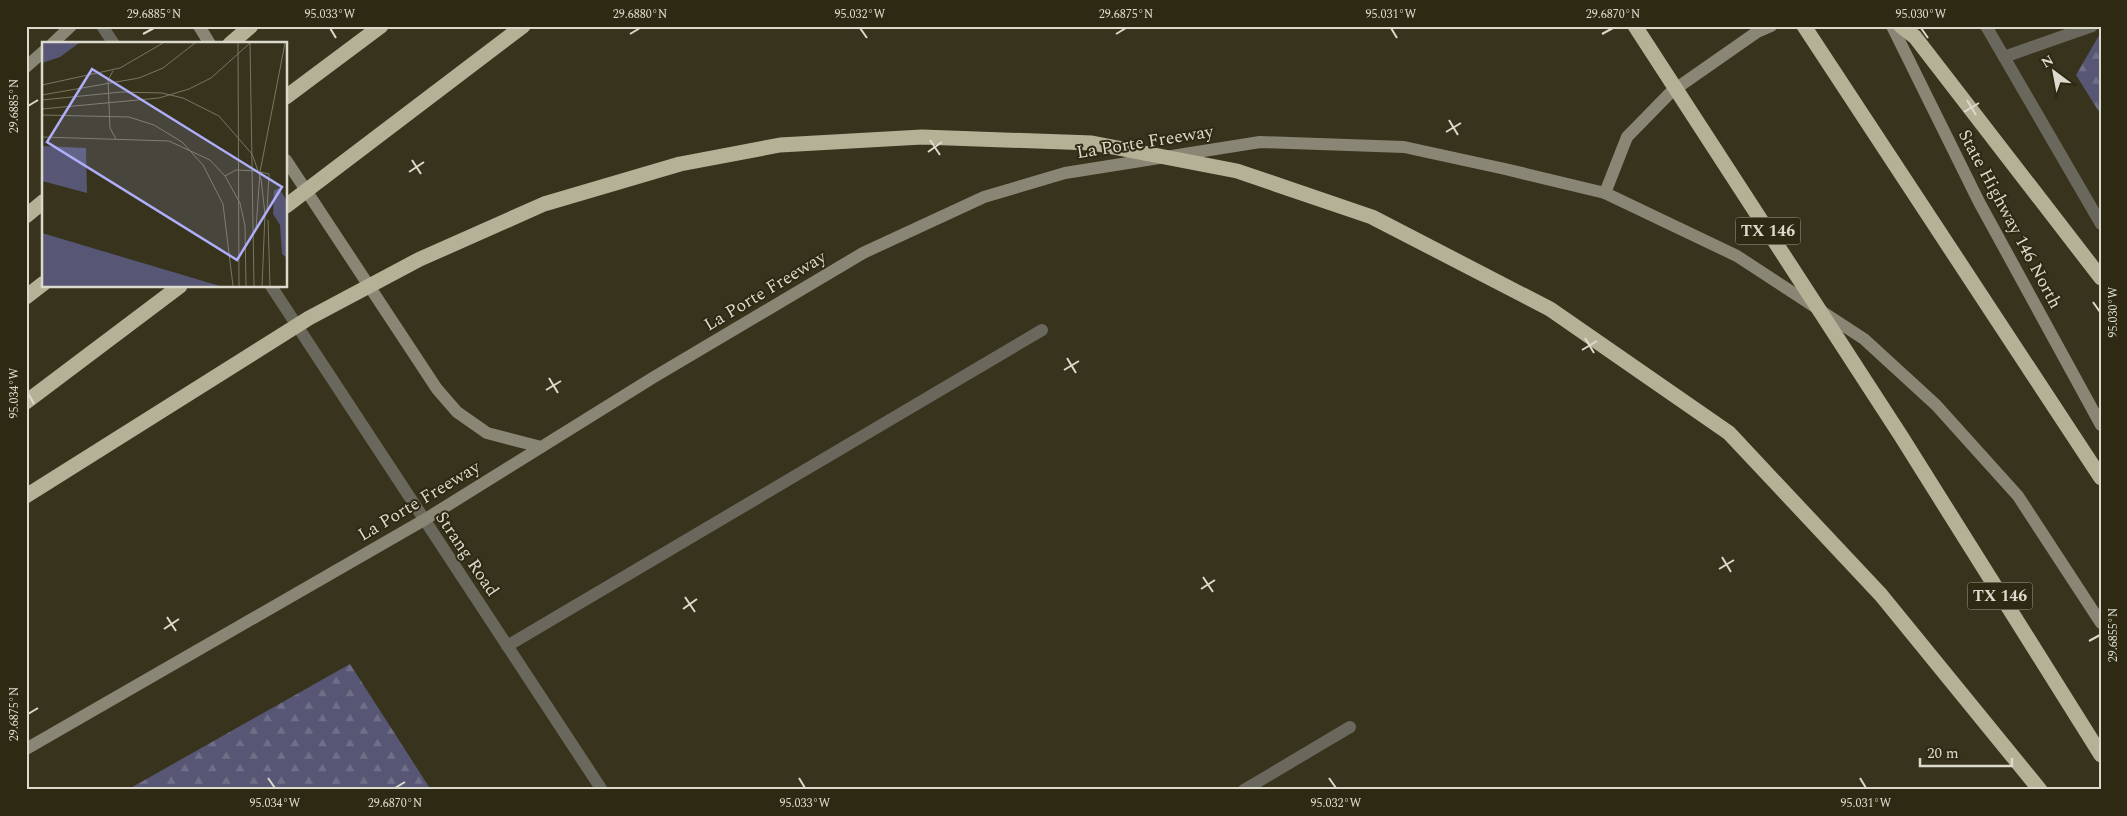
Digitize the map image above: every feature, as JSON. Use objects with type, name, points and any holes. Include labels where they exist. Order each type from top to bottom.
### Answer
[{"type":"highway","points":[[232,42],[251,26]]},
{"type":"highway","points":[[288,96],[381,26]]},
{"type":"highway","points":[[288,204],[523,26]]},
{"type":"highway","name":"TX 146","points":[[1635,26],[1895,428],[2101,755]]},
{"type":"highway","points":[[1804,26],[2101,478]]},
{"type":"highway","points":[[1901,26],[1915,37],[2101,278]]},
{"type":"highway","points":[[26,496],[309,318],[420,259],[544,204],[680,164],[780,145],[922,137],[1092,143],[1237,171],[1372,217],[1550,309],[1729,432],[1881,594],[2040,790]]},
{"type":"highway","points":[[26,216],[42,203]]},
{"type":"highway","points":[[26,297],[42,285]]},
{"type":"highway","points":[[26,402],[177,288]]},
{"type":"main road","points":[[54,42],[71,26]]},
{"type":"main road","points":[[199,26],[209,42]]},
{"type":"main road","points":[[1771,26],[1757,32],[1671,92],[1633,130],[1627,137],[1605,193],[1737,256],[1864,339],[1936,405],[2018,496],[2101,623]]},
{"type":"main road","name":"State Highway 146 North","points":[[1892,26],[1979,202],[2101,426]]},
{"type":"main road","points":[[26,67],[42,53]]},
{"type":"main road","name":"La Porte Freeway","points":[[26,749],[424,520],[541,447],[863,253],[984,197],[1065,173],[1260,142],[1404,147],[1605,193]]},
{"type":"main road","points":[[288,163],[437,389],[452,406],[487,433],[541,447]]},
{"type":"street","points":[[102,26],[113,42]]},
{"type":"street","points":[[1986,26],[2101,224]]},
{"type":"street","points":[[2004,56],[2092,26]]},
{"type":"street","name":"Strang Road","points":[[272,288],[602,790]]},
{"type":"street","points":[[507,646],[1042,330]]},
{"type":"street","points":[[1244,790],[1350,727]]},
{"type":"green space","points":[[2101,32],[2101,115],[2076,75]]},
{"type":"green space","points":[[350,664],[431,790],[127,790]]}]
